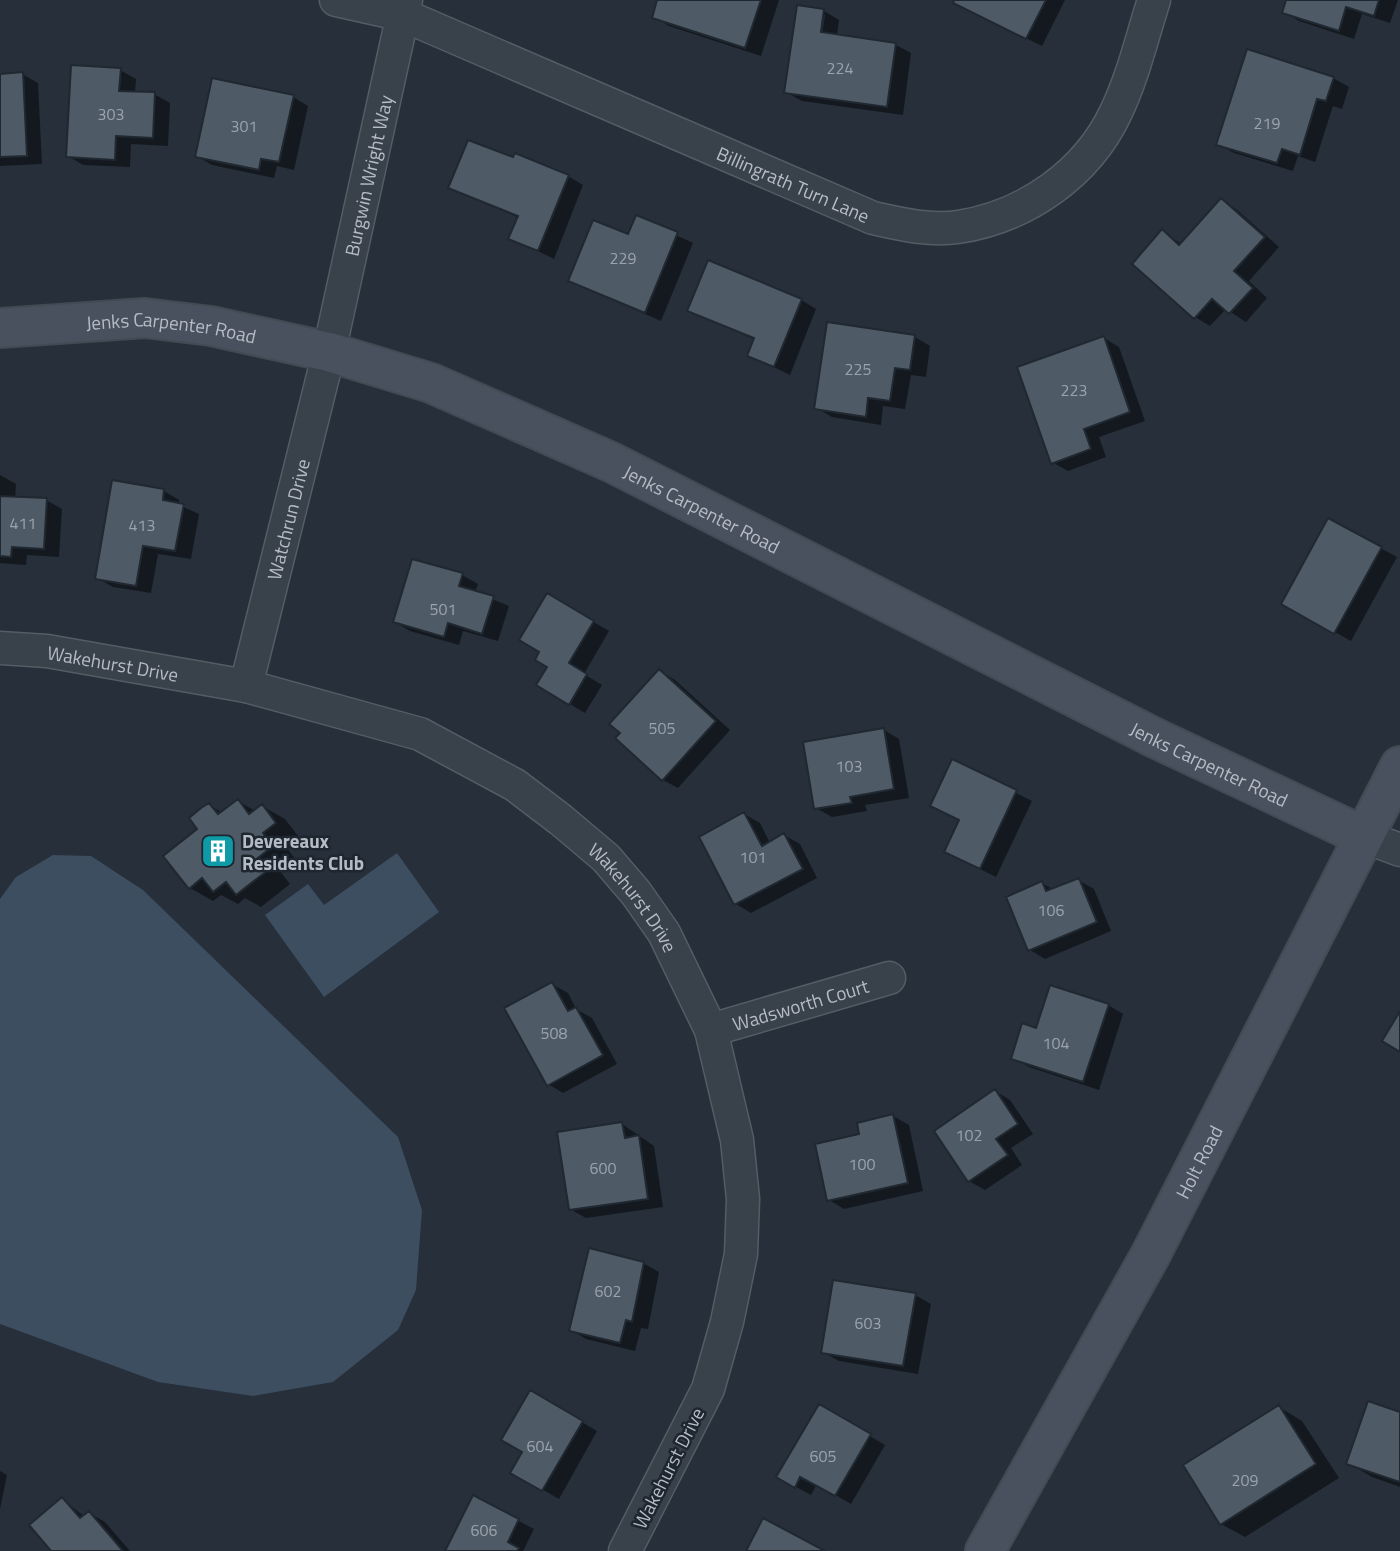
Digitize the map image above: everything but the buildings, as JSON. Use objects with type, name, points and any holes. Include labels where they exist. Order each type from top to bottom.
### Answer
[{"type":"street","name":"Billingrath Turn Lane","points":[[336,0],[405,7],[873,218],[908,226],[933,228],[957,227],[991,219],[1022,207],[1065,180],[1094,148],[1116,112],[1154,0]]},
{"type":"street","name":"Burgwin Wright Way","points":[[329,352],[405,7]]},
{"type":"street","name":"Jenks Carpenter Road","points":[[0,328],[145,318],[211,326],[329,352],[431,383],[611,462],[1155,738],[1363,836]]},
{"type":"street","name":"Watchrun Drive","points":[[246,686],[329,352]]},
{"type":"street","name":"Wakehurst Drive","points":[[0,648],[47,651],[246,686],[420,734],[515,785],[606,858],[664,933],[711,1030],[737,1140],[743,1199],[741,1254],[727,1322],[708,1389],[625,1551]]},
{"type":"street","name":"Holt Road","points":[[985,1551],[1151,1254],[1400,766]]},
{"type":"street","points":[[1363,836],[1400,850]]},
{"type":"street","name":"Wadsworth Court","points":[[711,1030],[889,978]]},
{"type":"water","points":[[397,853],[439,912],[324,997],[265,915],[308,884],[324,905]]},
{"type":"water","points":[[53,855],[91,856],[143,890],[398,1137],[422,1210],[416,1290],[398,1330],[333,1382],[253,1396],[158,1382],[0,1324],[0,899],[16,877]]},
{"type":"place","name":"Devereaux Residents Club","points":[[218,851]]}]
